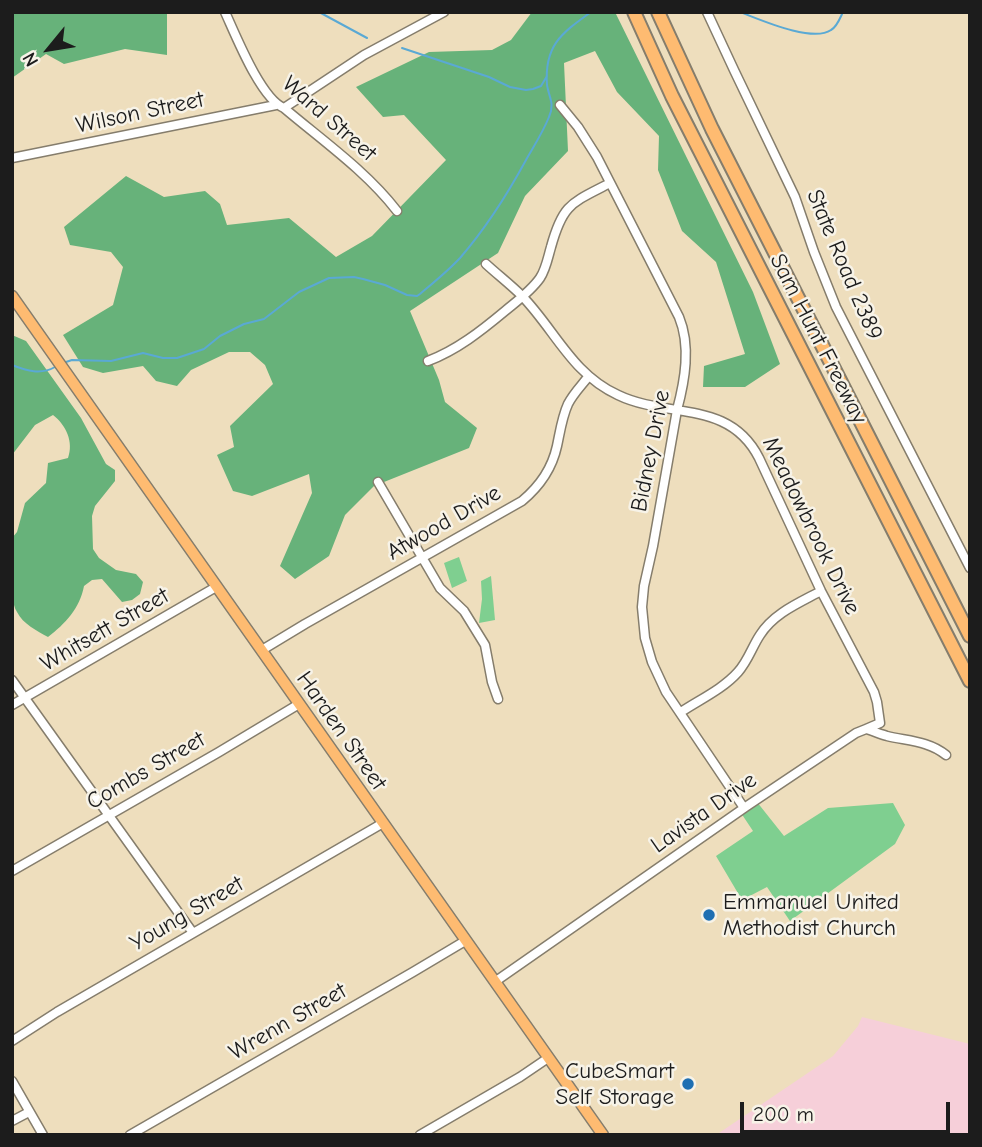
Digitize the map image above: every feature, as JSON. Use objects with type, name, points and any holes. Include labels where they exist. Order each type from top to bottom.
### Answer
[{"type":"highway","name":"Sam Hunt Freeway","points":[[634,12],[684,120],[970,681]]},
{"type":"highway","name":"Sam Hunt Freeway","points":[[658,12],[712,129],[970,636]]},
{"type":"main road","name":"Harden Street","points":[[12,296],[603,1135]]},
{"type":"street","name":"Ward Street","points":[[225,12],[250,66],[280,106],[361,172],[397,211]]},
{"type":"street","name":"Wilson Street","points":[[12,158],[280,106],[364,55],[444,12]]},
{"type":"street","name":"State Road 2389","points":[[708,12],[733,71],[795,197],[836,307],[970,568]]},
{"type":"street","name":"Bidney Drive","points":[[560,105],[584,137],[610,183],[681,322],[685,357],[682,388],[644,586],[642,607],[645,638],[652,662],[666,692],[744,808]]},
{"type":"street","points":[[428,361],[463,343],[523,296],[544,269],[557,226],[566,210],[610,183]]},
{"type":"street","name":"Meadowbrook Drive","points":[[486,264],[523,296],[588,377],[618,396],[651,406],[722,420],[748,439],[821,591],[874,692],[880,723],[866,729]]},
{"type":"street","name":"Atwood Drive","points":[[262,650],[522,501],[540,484],[549,470],[569,402],[588,377]]},
{"type":"street","points":[[378,482],[440,588],[464,611],[485,645],[498,699]]},
{"type":"street","name":"Whitsett Street","points":[[12,705],[216,587]]},
{"type":"street","points":[[681,712],[738,672],[759,636],[773,619],[821,591]]},
{"type":"street","points":[[12,680],[192,933]]},
{"type":"street","name":"Combs Street","points":[[12,871],[299,704]]},
{"type":"street","points":[[866,729],[922,742],[936,747],[946,755]]},
{"type":"street","name":"Lavista Drive","points":[[496,981],[744,808],[846,739],[866,729]]},
{"type":"street","name":"Young Street","points":[[12,1041],[57,1012],[383,823]]},
{"type":"street","name":"Wrenn Street","points":[[130,1135],[465,941]]},
{"type":"street","points":[[420,1135],[548,1058]]},
{"type":"street","points":[[12,1081],[43,1135]]},
{"type":"street","points":[[12,1121],[29,1112]]},
{"type":"shaded area","points":[[862,1017],[970,1044],[970,1135],[716,1135],[833,1056],[858,1026]]},
{"type":"green space","points":[[12,12],[167,12],[167,55],[125,49],[64,64],[46,54],[12,78]]},
{"type":"green space","points":[[532,12],[615,12],[753,292],[780,364],[745,387],[703,387],[704,366],[745,354],[716,262],[682,231],[658,170],[659,136],[617,92],[595,51],[564,63],[568,151],[525,196],[498,253],[410,311],[439,380],[445,402],[477,428],[469,448],[374,486],[345,515],[329,556],[295,579],[280,566],[312,493],[309,474],[252,496],[233,491],[217,455],[234,447],[230,426],[273,384],[265,365],[250,352],[229,352],[191,370],[177,386],[156,381],[143,366],[103,373],[83,367],[63,335],[113,305],[123,267],[111,252],[70,245],[64,227],[126,176],[164,197],[205,191],[220,204],[227,225],[289,218],[336,257],[372,236],[446,160],[404,115],[383,117],[356,87],[429,52],[492,50],[511,40]]},
{"type":"green space","points":[[12,335],[26,341],[81,418],[106,464],[115,470],[115,481],[95,506],[92,516],[93,549],[99,558],[116,570],[136,574],[143,582],[140,594],[132,600],[122,602],[102,579],[92,580],[84,586],[71,615],[48,637],[23,620],[14,605],[11,587],[12,538],[17,532],[25,503],[46,483],[48,463],[68,458],[70,446],[65,429],[53,415],[35,425],[12,455]]},
{"type":"green space","points":[[459,557],[467,581],[452,588],[444,563]]},
{"type":"green space","points":[[491,576],[495,620],[479,623],[481,581]]},
{"type":"green space","points":[[757,802],[784,836],[828,808],[893,803],[905,825],[895,844],[790,921],[767,887],[742,900],[716,856],[753,831],[741,813]]},
{"type":"waterway","points":[[319,12],[367,38]]},
{"type":"waterway","points":[[63,363],[72,360],[111,361],[143,353],[177,358],[204,349],[220,336],[244,324],[264,319],[299,292],[329,278],[354,277],[417,296],[460,258],[504,198],[551,112],[547,71],[552,50],[571,27],[591,12]]},
{"type":"waterway","points":[[740,12],[811,34],[833,29],[843,12]]},
{"type":"waterway","points":[[402,48],[489,77],[510,87],[533,89],[541,86],[547,76]]},
{"type":"waterway","points":[[12,365],[34,371],[55,367]]},
{"type":"place","name":"Emmanuel United Methodist Church","points":[[709,915]]},
{"type":"place","name":"CubeSmart Self Storage","points":[[688,1084]]}]
